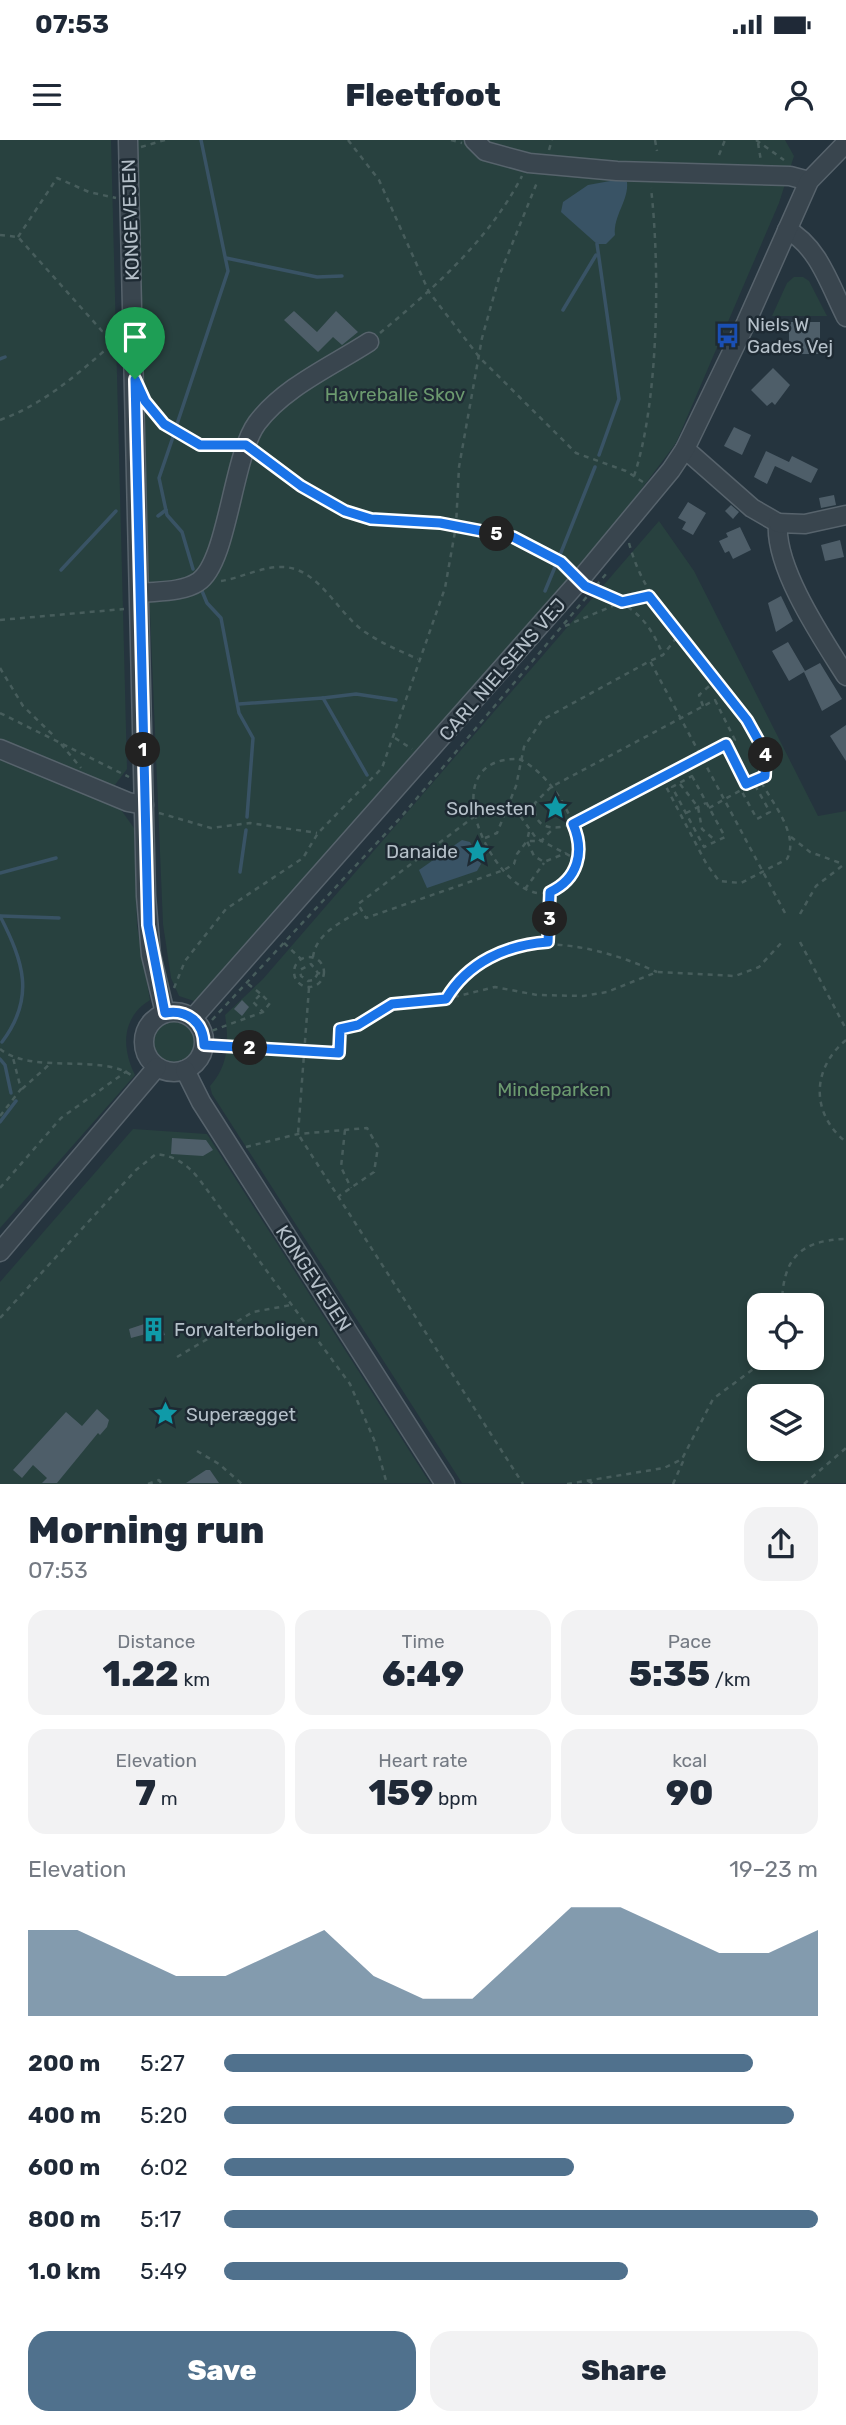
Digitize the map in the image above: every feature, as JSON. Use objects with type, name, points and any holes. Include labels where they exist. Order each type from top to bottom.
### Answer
[{"type":"street","points":[[474,140],[485,151],[537,164],[790,176],[809,181]]},
{"type":"street","name":"CARL NIELSENS VEJ","points":[[200,1031],[424,758],[587,585],[685,449],[809,181],[846,143]]},
{"type":"street","name":"KONGEVEJEN","points":[[128,145],[148,925],[165,1013]]},
{"type":"street","points":[[787,230],[799,235],[813,252],[846,317]]},
{"type":"street","points":[[141,601],[200,581],[216,555],[246,445],[257,424],[283,397],[369,342]]},
{"type":"street","points":[[685,449],[752,508],[778,523],[805,524],[846,515]]},
{"type":"street","points":[[778,523],[777,539],[782,561],[846,676]]},
{"type":"street","points":[[0,748],[144,805]]},
{"type":"street","points":[[180,1012],[200,1031],[198,1060],[186,1070],[167,1072],[156,1067],[146,1054],[144,1037],[151,1022],[165,1013],[180,1012]]},
{"type":"street","points":[[0,1252],[156,1067]]},
{"type":"street","name":"KONGEVEJEN","points":[[186,1070],[201,1102],[445,1483]]},
{"type":"path","points":[[128,145],[165,140]]},
{"type":"path","points":[[348,140],[379,180],[429,292],[480,358],[576,453],[634,476],[655,491]]},
{"type":"path","points":[[369,342],[429,292],[508,204],[552,140]]},
{"type":"path","points":[[655,140],[656,152]]},
{"type":"path","points":[[719,155],[725,140]]},
{"type":"path","points":[[174,988],[185,961],[226,909],[303,858],[318,833],[382,768],[445,588],[456,526],[458,467],[482,338],[500,274],[537,164]]},
{"type":"path","points":[[634,476],[644,446],[654,309],[653,208],[649,171]]},
{"type":"path","points":[[18,237],[57,178],[89,192],[130,201]]},
{"type":"path","points":[[0,235],[18,237],[47,272],[97,322],[102,331],[134,339]]},
{"type":"path","points":[[0,420],[27,410],[56,391],[110,346],[134,339]]},
{"type":"path","points":[[145,401],[164,424],[200,445],[246,445],[301,486],[345,511],[394,522],[456,526],[513,537],[561,562],[587,585],[635,610],[655,635],[663,655]]},
{"type":"path","points":[[622,552],[636,534]]},
{"type":"path","points":[[629,543],[637,572],[649,596],[747,720],[763,746],[767,772],[754,783]]},
{"type":"path","points":[[200,581],[244,577],[271,568],[298,570],[312,578],[340,610],[365,632],[419,659]]},
{"type":"path","points":[[200,1031],[218,1016],[401,817],[562,627],[587,585],[608,571]]},
{"type":"path","points":[[562,627],[622,602],[649,596]]},
{"type":"path","points":[[0,620],[141,601]]},
{"type":"path","points":[[485,838],[497,833],[516,786],[519,759],[531,733],[542,720],[663,655],[680,633]]},
{"type":"path","points":[[650,661],[785,913]]},
{"type":"path","points":[[0,668],[23,706],[79,761],[87,784]]},
{"type":"path","points":[[703,706],[699,695],[715,681]]},
{"type":"path","points":[[527,841],[541,841],[553,829],[573,824],[735,740],[715,700],[551,787],[538,798],[534,809],[540,823],[553,829]]},
{"type":"path","points":[[0,713],[143,785]]},
{"type":"path","points":[[394,737],[424,758]]},
{"type":"path","points":[[726,744],[746,784]]},
{"type":"path","points":[[519,759],[533,765],[551,787],[573,824],[579,841],[578,860],[569,879],[550,892],[525,889],[513,881],[485,838],[475,816],[473,788],[484,769],[500,760],[519,759]]},
{"type":"path","points":[[692,776],[725,837],[704,847],[678,799],[672,787],[692,776]]},
{"type":"path","points":[[662,778],[688,831],[713,876],[719,881],[741,883],[787,859],[791,852],[790,834]]},
{"type":"path","points":[[709,808],[741,790],[740,787],[752,780],[770,812],[757,819],[741,790]]},
{"type":"path","points":[[760,780],[800,847],[824,859],[845,863]]},
{"type":"path","points":[[680,783],[698,807],[702,829],[716,841]]},
{"type":"path","points":[[674,801],[678,799]]},
{"type":"path","points":[[686,813],[706,803]]},
{"type":"path","points":[[144,805],[163,815],[211,828],[250,823],[318,833]]},
{"type":"path","points":[[473,807],[508,809],[518,813],[529,832],[578,860]]},
{"type":"path","points":[[475,816],[358,904],[366,918],[505,870],[514,864],[529,832]]},
{"type":"path","points":[[688,831],[694,828]]},
{"type":"path","points":[[527,841],[534,856],[544,862]]},
{"type":"path","points":[[525,889],[544,862],[566,853]]},
{"type":"path","points":[[800,914],[816,886],[845,863]]},
{"type":"path","points":[[548,942],[550,892]]},
{"type":"path","points":[[313,957],[316,947],[333,927],[362,910]]},
{"type":"path","points":[[446,999],[460,979],[480,963],[510,947],[548,942],[598,950],[657,972],[735,976],[759,967],[783,941]]},
{"type":"path","points":[[800,942],[846,1029]]},
{"type":"path","points":[[285,943],[301,958],[313,957],[323,965],[324,974],[317,985],[309,988],[297,982],[294,969],[301,958]]},
{"type":"path","points":[[294,969],[300,970],[311,964],[318,973],[324,974]]},
{"type":"path","points":[[300,970],[302,978],[308,981],[314,980],[318,973]]},
{"type":"path","points":[[200,1031],[304,1051],[339,1053],[340,1029],[358,1025],[392,1004],[446,999],[495,987],[537,995],[583,996],[607,992],[657,972]]},
{"type":"path","points":[[200,1031],[262,1012],[270,1003],[248,984]]},
{"type":"path","points":[[309,988],[298,1134],[523,1483]]},
{"type":"path","points":[[261,994],[253,1002],[262,1012]]},
{"type":"path","points":[[846,1041],[826,1063],[819,1088],[822,1113],[828,1124],[846,1142]]},
{"type":"path","points":[[0,1049],[13,1057],[127,1071],[143,1084]]},
{"type":"path","points":[[13,1057],[21,1089]]},
{"type":"path","points":[[0,1116],[21,1089],[51,1063]]},
{"type":"path","points":[[0,1188],[61,1118],[127,1071]]},
{"type":"path","points":[[244,1148],[298,1134],[367,1128],[378,1147],[374,1171],[339,1196]]},
{"type":"path","points":[[345,1130],[341,1167],[351,1188]]},
{"type":"path","points":[[0,1318],[109,1196],[156,1154],[171,1156],[190,1167],[350,1384],[371,1430],[387,1483]]},
{"type":"path","points":[[783,1293],[785,1271],[794,1256],[829,1239],[846,1239]]},
{"type":"path","points":[[177,1357],[253,1312],[291,1305]]},
{"type":"path","points":[[673,1483],[713,1399],[752,1370]]},
{"type":"path","points":[[804,1483],[846,1448]]},
{"type":"path","points":[[197,1451],[219,1464],[242,1483]]},
{"type":"path","points":[[568,1483],[664,1468],[687,1454]]},
{"type":"path","points":[[148,1483],[159,1479],[162,1483]]},
{"type":"path","points":[[588,1480],[594,1483]]},
{"type":"green space","points":[[0,140],[111,140],[127,769],[114,786],[0,739]]},
{"type":"green space","name":"Havreballe Skov","points":[[134,140],[785,140],[794,156],[779,203],[676,443],[601,543],[197,1002],[179,996],[171,978],[163,924],[139,348]]},
{"type":"green space","points":[[794,277],[803,277],[809,281],[827,316],[772,316],[787,283]]},
{"type":"green space","name":"Mindeparken","points":[[659,521],[694,571],[818,816],[846,811],[846,1483],[462,1483],[212,1094],[210,1086],[221,1070],[226,1053],[225,1015],[263,979]]},
{"type":"green space","points":[[0,755],[119,807],[134,828],[137,926],[150,1000],[134,1015],[127,1033],[127,1054],[135,1075],[0,1228]]},
{"type":"green space","points":[[174,1020],[190,1026],[196,1042],[190,1058],[174,1064],[158,1058],[152,1042],[158,1026]]},
{"type":"green space","points":[[133,1129],[207,1134],[430,1483],[0,1484],[0,1282]]},
{"type":"water","points":[[621,179],[627,182],[627,189],[616,221],[615,235],[606,244],[597,244],[561,212],[563,202],[588,185]]},
{"type":"water","points":[[462,840],[470,842],[481,864],[477,871],[427,888],[419,870]]},
{"type":"building","points":[[294,311],[317,332],[336,311],[358,332],[342,345],[333,337],[318,352],[284,320]]},
{"type":"building","points":[[789,322],[820,322],[820,354],[789,354]]},
{"type":"building","points":[[773,368],[790,385],[775,405],[772,402],[767,406],[751,390]]},
{"type":"building","points":[[734,427],[751,435],[742,455],[724,446]]},
{"type":"building","points":[[766,451],[789,462],[792,456],[818,469],[811,483],[775,466],[767,484],[754,477]]},
{"type":"building","points":[[834,495],[836,505],[821,508],[819,498]]},
{"type":"building","points":[[688,502],[706,513],[693,535],[682,529],[686,522],[678,518]]},
{"type":"building","points":[[731,505],[739,512],[733,519],[725,511]]},
{"type":"building","points":[[740,527],[751,550],[733,559],[729,551],[725,553],[719,541],[728,537],[726,533]]},
{"type":"building","points":[[840,540],[844,557],[825,561],[821,545]]},
{"type":"building","points":[[781,596],[793,621],[776,632],[768,603]]},
{"type":"building","points":[[788,642],[805,671],[820,663],[842,699],[822,711],[804,672],[789,681],[772,651]]},
{"type":"building","points":[[846,725],[846,761],[830,736]]},
{"type":"building","points":[[242,1000],[249,1007],[242,1016],[234,1009]]},
{"type":"building","points":[[172,1138],[206,1140],[213,1150],[203,1156],[171,1154]]},
{"type":"building","name":"Forvalterboligen","points":[[159,1319],[165,1335],[148,1340],[146,1334],[131,1338],[129,1329]]},
{"type":"building","points":[[97,1409],[109,1420],[107,1427],[100,1435],[98,1433],[57,1483],[42,1483],[47,1478],[33,1465],[22,1478],[13,1470],[66,1412],[82,1426]]},
{"type":"building","points":[[210,1470],[219,1483],[186,1483]]},
{"type":"waterway","points":[[177,424],[228,271],[201,140]]},
{"type":"waterway","points":[[597,244],[619,399],[599,455]]},
{"type":"waterway","points":[[563,310],[596,255]]},
{"type":"waterway","points":[[226,258],[317,277],[342,276]]},
{"type":"waterway","points":[[0,359],[5,357]]},
{"type":"waterway","points":[[173,437],[159,478],[167,515],[182,532],[193,569]]},
{"type":"waterway","points":[[560,555],[595,467]]},
{"type":"waterway","points":[[158,516],[166,510]]},
{"type":"waterway","points":[[61,570],[116,511]]},
{"type":"waterway","points":[[545,591],[555,567]]},
{"type":"waterway","points":[[202,591],[207,603],[221,618],[239,713],[253,738],[247,817]]},
{"type":"waterway","points":[[323,698],[356,694],[396,700]]},
{"type":"waterway","points":[[239,704],[323,698],[367,775]]},
{"type":"waterway","points":[[240,872],[246,830]]},
{"type":"waterway","points":[[0,873],[56,858]]},
{"type":"waterway","points":[[0,916],[15,948],[22,979],[19,1010],[13,1026],[2,1042]]},
{"type":"waterway","points":[[1,916],[59,918]]},
{"type":"waterway","points":[[0,1059],[5,1065],[11,1093]]},
{"type":"waterway","points":[[0,1122],[16,1101]]},
{"type":"place","name":"Niels W Gades Vej","points":[[727,335]]},
{"type":"place","name":"Solhesten","points":[[555,808]]},
{"type":"place","name":"Danaide","points":[[478,851]]},
{"type":"place","name":"Forvalterboligen","points":[[154,1329]]},
{"type":"place","name":"Superægget","points":[[166,1414]]},
{"type":"route","points":[[135,379],[145,401],[164,424],[200,445],[246,445],[301,486],[324,496],[345,511],[371,519],[440,523],[513,537],[561,562],[585,586],[622,602],[649,596],[712,672],[715,681],[747,720],[766,754],[768,765],[765,776],[754,783],[752,780],[746,784],[726,744],[573,824],[579,841],[578,860],[569,879],[550,892],[552,905],[548,942],[510,947],[480,963],[466,972],[446,999],[406,1000],[380,1010],[358,1025],[340,1029],[339,1053],[204,1045],[201,1027],[193,1018],[180,1012],[165,1013],[151,955],[146,896],[135,379]]}]
